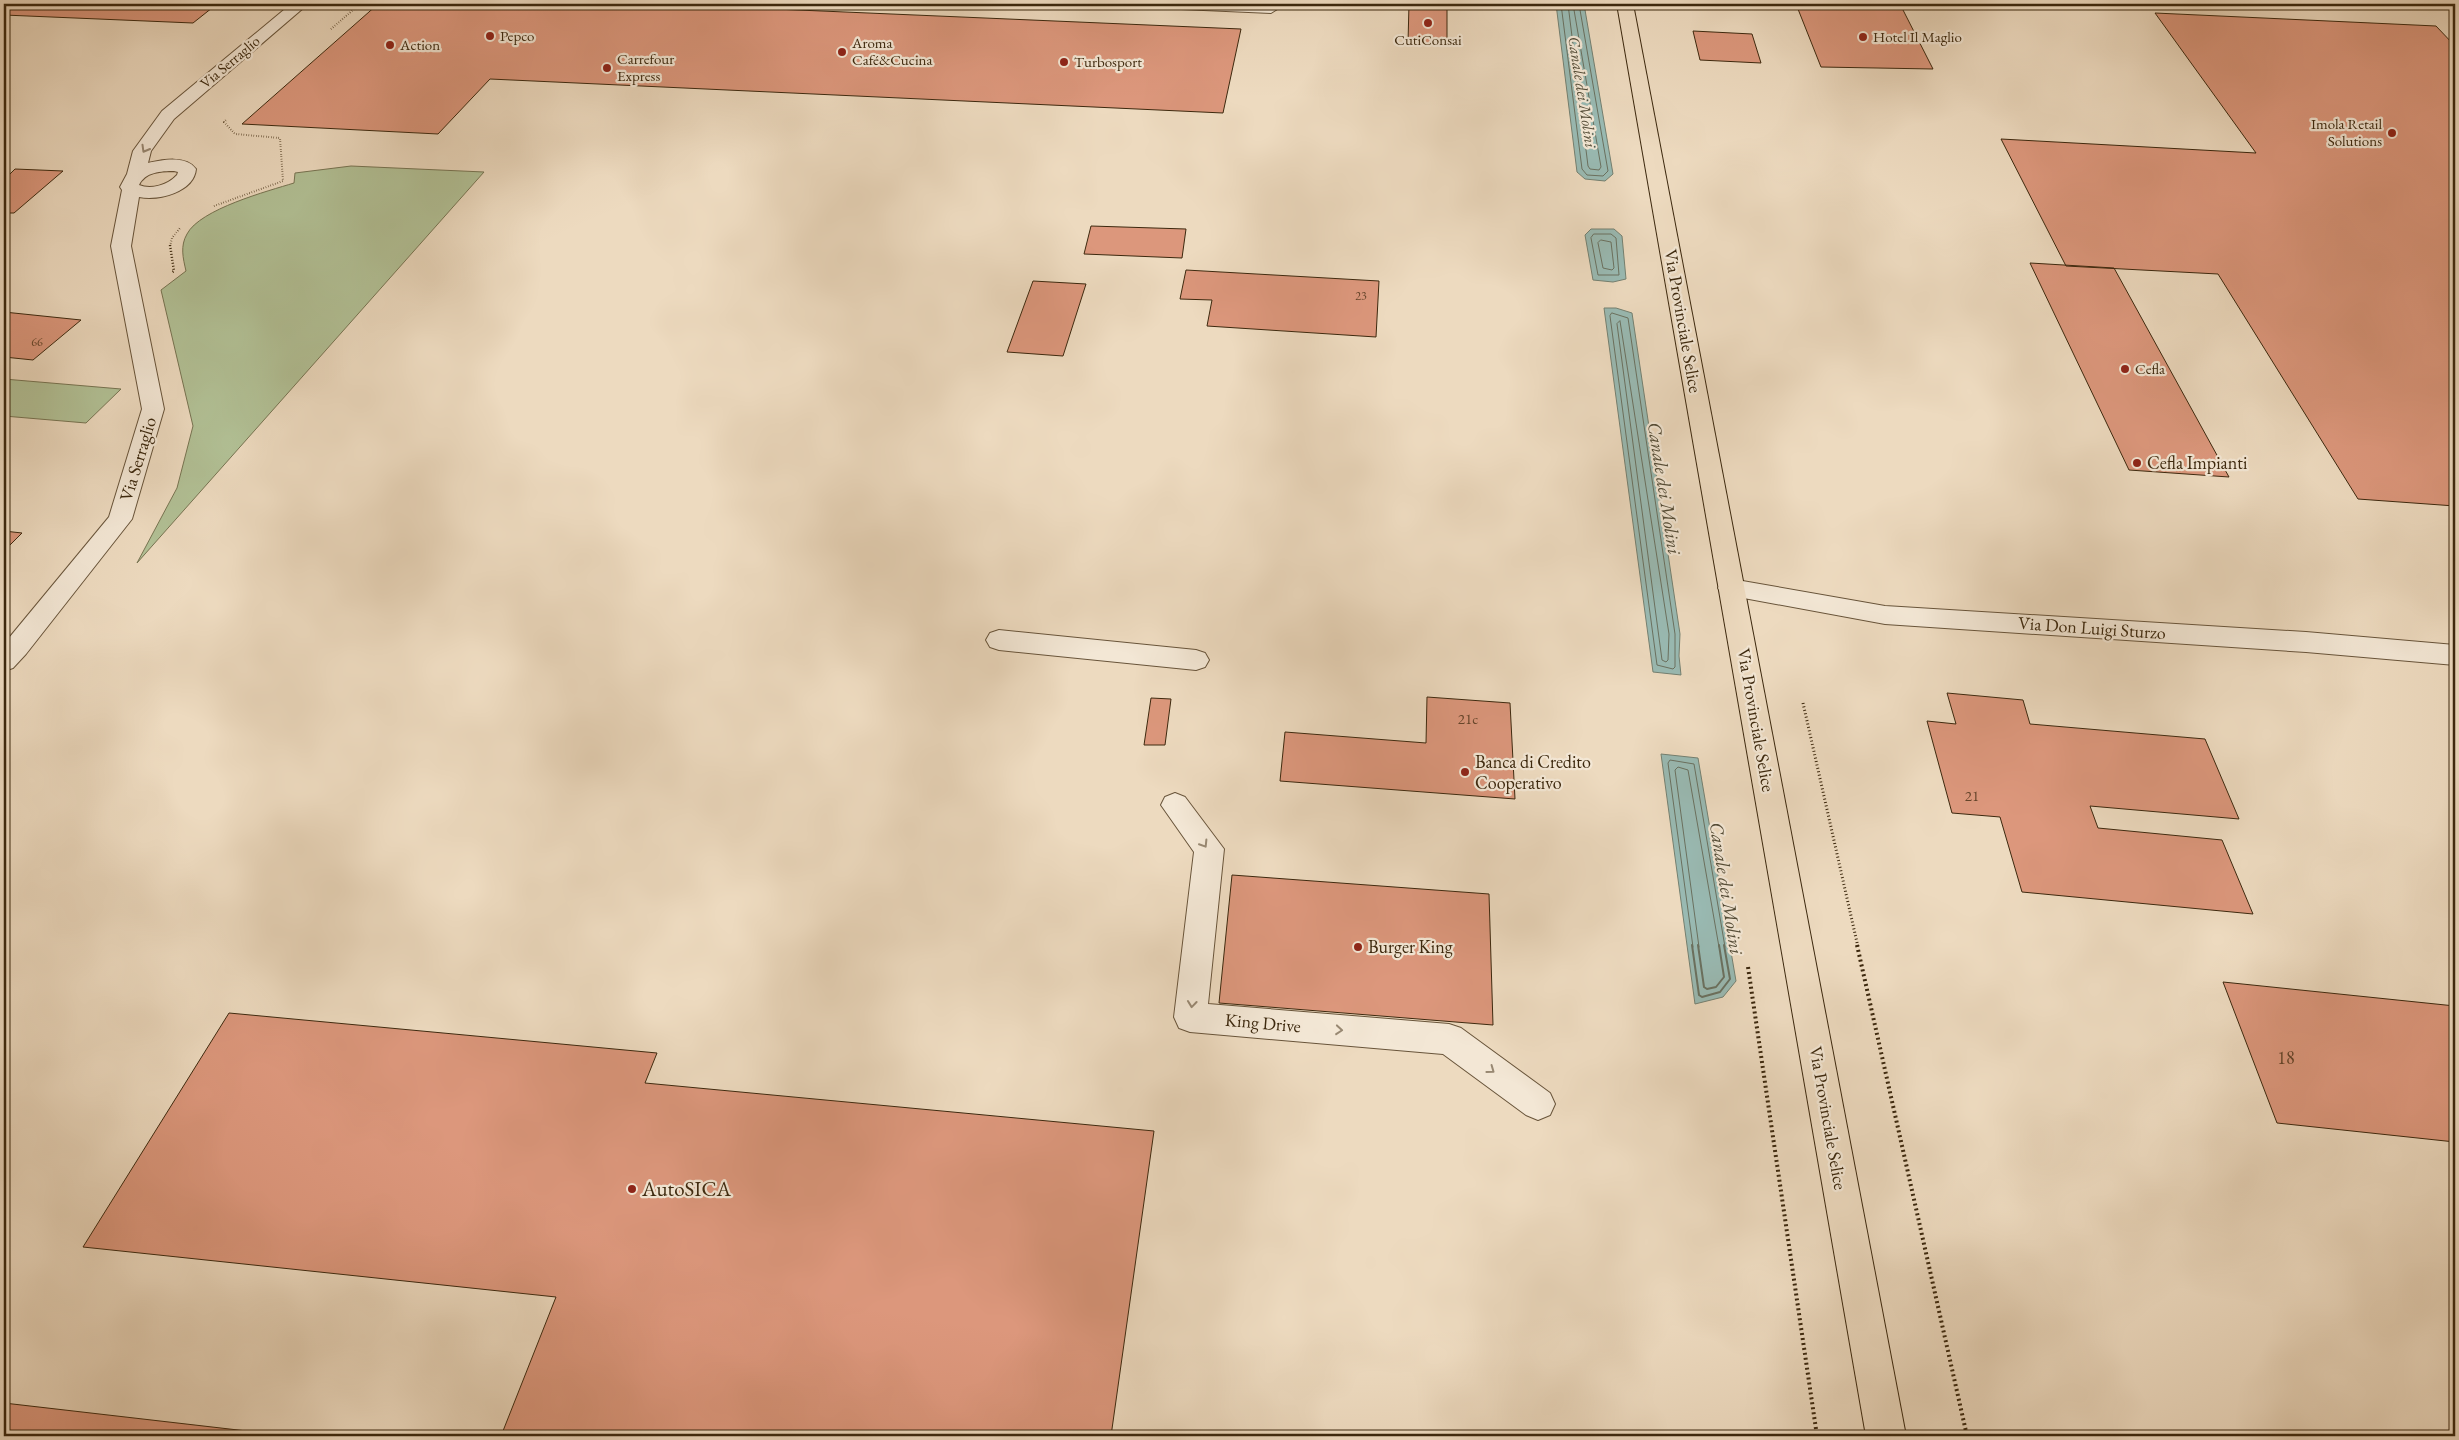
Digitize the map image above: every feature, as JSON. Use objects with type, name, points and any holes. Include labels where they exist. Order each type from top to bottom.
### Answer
[{"type":"main road","name":"Via Provinciale Selice","points":[[1625,4],[1886,1436]]},
{"type":"street","name":"Via Serraglio","points":[[4,661],[17,648],[120,518],[154,409],[121,246],[126,216],[142,151],[168,115],[300,4]]},
{"type":"street","points":[[1181,4],[1271,8],[1272,4]]},
{"type":"street","points":[[161,126],[167,165]]},
{"type":"street","points":[[126,216],[164,190],[181,182],[188,173],[183,167],[167,165],[151,169],[134,182],[144,193],[164,190]]},
{"type":"street","name":"Via Don Luigi Sturzo","points":[[1732,588],[1885,615],[2306,642],[2455,655]]},
{"type":"street","points":[[999,640],[1196,660]]},
{"type":"street","name":"King Drive","points":[[1176,805],[1209,849],[1190,1017],[1449,1039],[1538,1104]]},
{"type":"path","points":[[324,35],[360,4]]},
{"type":"path","points":[[213,207],[236,196],[283,181],[280,138],[235,134],[224,122],[231,115]]},
{"type":"path","points":[[131,296],[174,271],[168,250],[172,235],[184,224]]},
{"type":"path","points":[[1801,696],[1967,1436]]},
{"type":"green space","points":[[351,166],[484,172],[137,563],[177,488],[193,426],[161,290],[186,271],[183,248],[187,234],[194,225],[220,209],[252,196],[294,183],[295,173]]},
{"type":"green space","points":[[4,379],[121,389],[86,423],[4,416]]},
{"type":"water","name":"Canale dei Molini","points":[[1556,4],[1584,4],[1613,174],[1605,181],[1585,179],[1577,172]]},
{"type":"water","points":[[1591,229],[1614,229],[1622,236],[1626,279],[1613,282],[1593,280],[1585,235]]},
{"type":"water","points":[[1604,308],[1616,308],[1632,313],[1680,634],[1679,656],[1681,675],[1653,672]]},
{"type":"water","points":[[1661,754],[1698,758],[1736,981],[1723,997],[1695,1004]]},
{"type":"building","points":[[4,4],[217,4],[193,23],[4,15]]},
{"type":"building","points":[[378,4],[658,4],[1241,29],[1223,113],[490,79],[438,134],[242,124]]},
{"type":"building","name":"CutiConsai","points":[[1409,4],[1447,4],[1447,44],[1408,43]]},
{"type":"building","name":"Hotel Il Maglio","points":[[1796,4],[1892,4],[1902,8],[1933,69],[1821,67]]},
{"type":"building","points":[[2155,13],[2436,26],[2455,46],[2455,506],[2358,499],[2218,274],[2066,266],[2001,139],[2256,153]]},
{"type":"building","points":[[1693,31],[1752,34],[1761,63],[1700,60]]},
{"type":"building","points":[[15,169],[63,171],[14,213],[4,213],[4,176],[8,176]]},
{"type":"building","points":[[1091,226],[1186,229],[1182,258],[1084,254]]},
{"type":"building","name":"Cefla","points":[[2030,263],[2114,268],[2229,477],[2129,470]]},
{"type":"building","points":[[1186,270],[1379,281],[1376,337],[1207,326],[1212,300],[1180,299]]},
{"type":"building","points":[[1033,281],[1086,284],[1063,356],[1007,352]]},
{"type":"building","points":[[4,312],[81,320],[33,360],[4,357]]},
{"type":"building","points":[[4,531],[22,533],[4,551]]},
{"type":"building","points":[[1947,693],[2023,700],[2030,724],[2205,739],[2239,819],[2090,806],[2098,828],[2222,840],[2253,914],[2022,892],[2000,817],[1952,813],[1927,721],[1956,724]]},
{"type":"building","points":[[1427,697],[1510,703],[1515,799],[1280,781],[1285,732],[1426,743]]},
{"type":"building","points":[[1151,698],[1171,699],[1165,745],[1144,745]]},
{"type":"building","points":[[1232,875],[1489,894],[1493,1025],[1219,1003]]},
{"type":"building","points":[[2223,982],[2455,1006],[2455,1142],[2277,1123]]},
{"type":"building","name":"AutoSICA","points":[[229,1013],[657,1053],[645,1083],[1154,1131],[1111,1436],[501,1436],[556,1297],[83,1247]]},
{"type":"building","points":[[4,1403],[290,1436],[4,1436]]},
{"type":"place","name":"CutiConsai","points":[[1428,23]]},
{"type":"place","name":"Pepco","points":[[490,36]]},
{"type":"place","name":"Hotel Il Maglio","points":[[1863,37]]},
{"type":"place","name":"Action","points":[[390,45]]},
{"type":"place","name":"Aroma Café&Cucina","points":[[842,52]]},
{"type":"place","name":"Turbosport","points":[[1064,62]]},
{"type":"place","name":"Carrefour Express","points":[[607,68]]},
{"type":"place","name":"Imola Retail Solutions","points":[[2392,133]]},
{"type":"place","name":"Cefla","points":[[2125,369]]},
{"type":"place","name":"Cefla Impianti","points":[[2137,463]]},
{"type":"place","name":"Banca di Credito Cooperativo","points":[[1465,772]]},
{"type":"place","name":"Burger King","points":[[1358,947]]},
{"type":"place","name":"AutoSICA","points":[[632,1189]]}]
